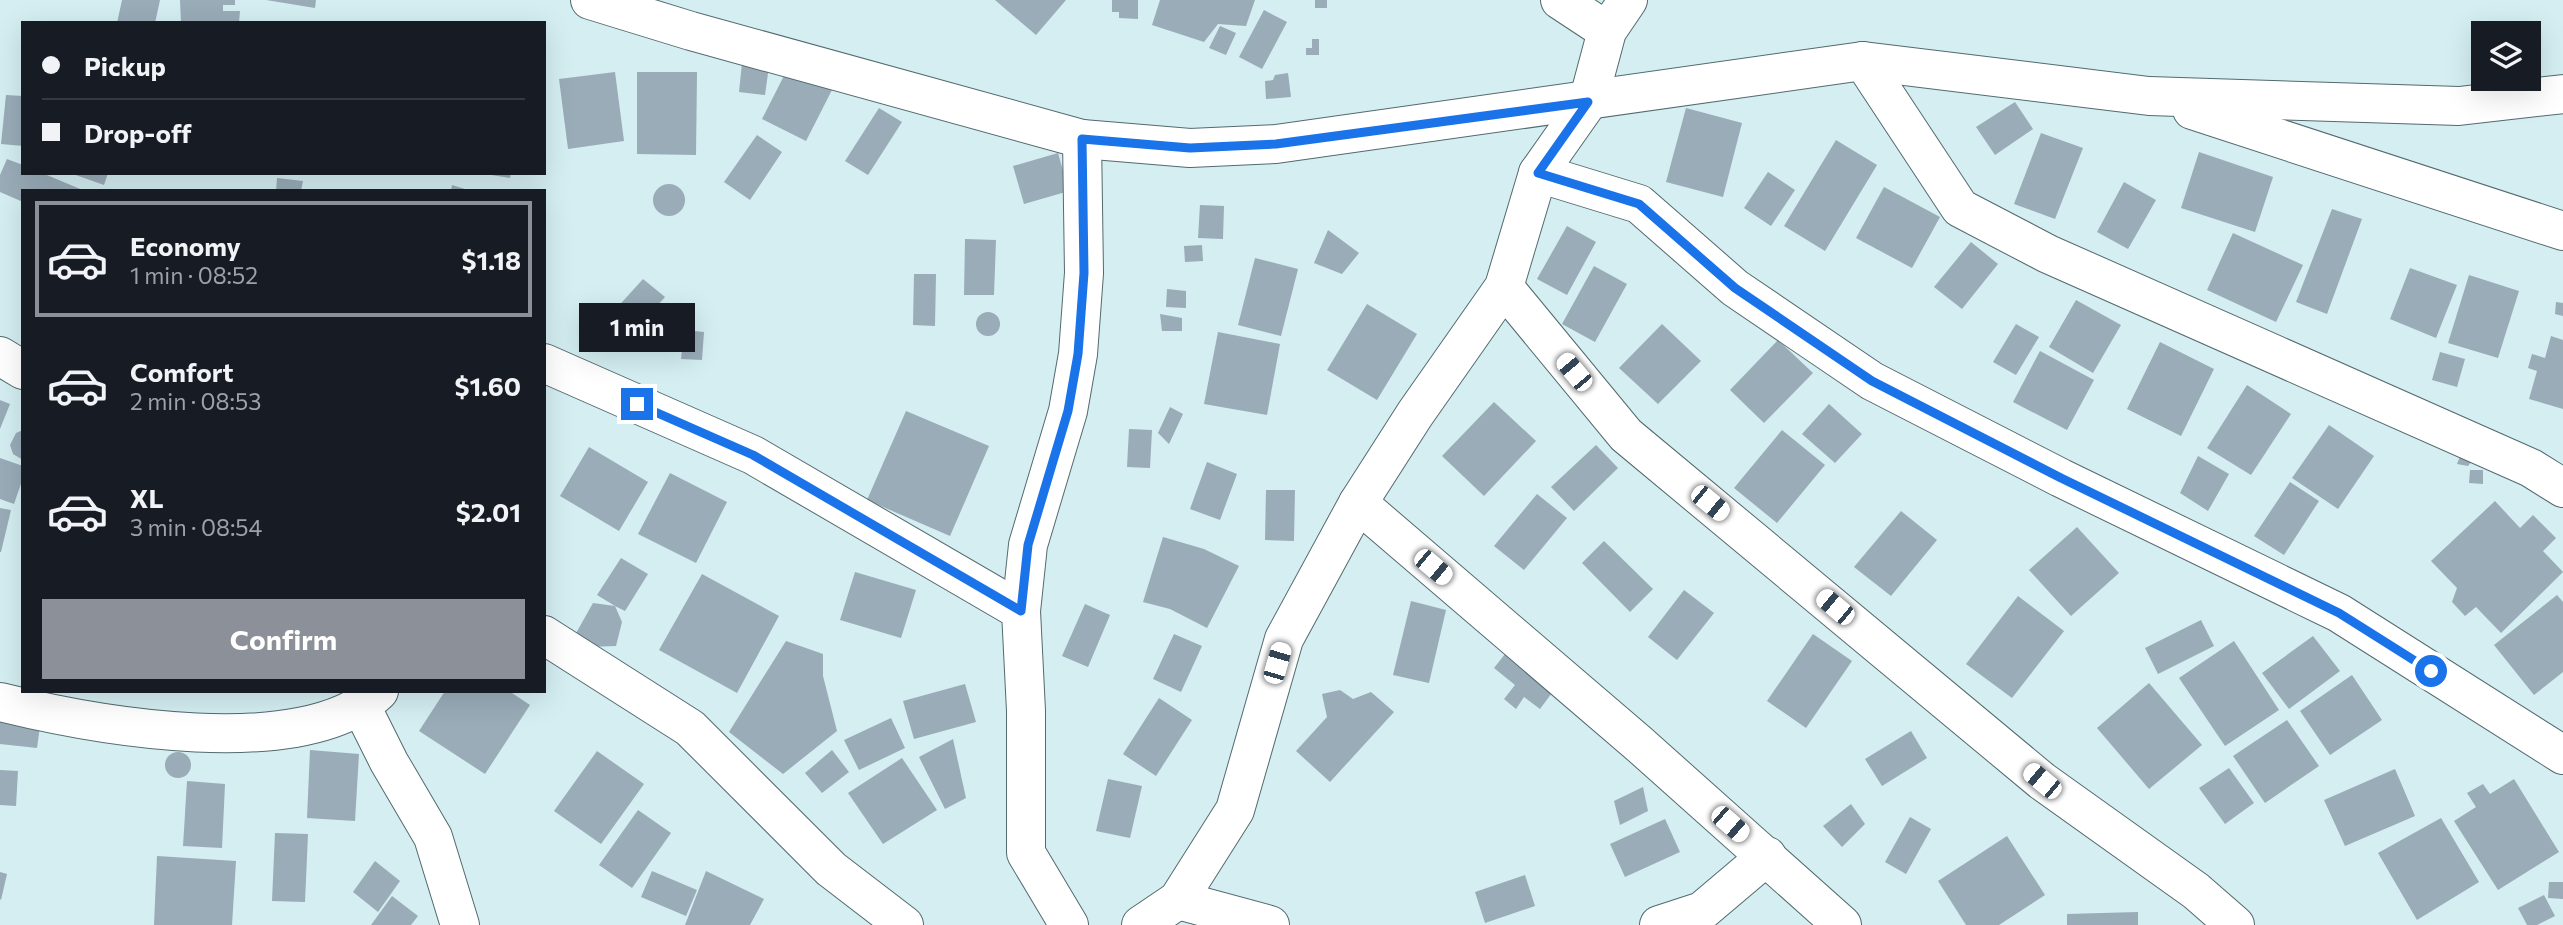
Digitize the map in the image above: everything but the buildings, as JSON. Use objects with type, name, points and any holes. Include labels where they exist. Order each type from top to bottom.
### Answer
[{"type":"street","points":[[590,0],[705,35],[1082,139],[1190,148],[1276,144],[1863,61],[2148,96],[2459,106],[2563,94]]},
{"type":"street","points":[[1560,0],[1607,31]]},
{"type":"street","points":[[1141,925],[1178,900],[1235,810],[1284,639],[1358,503],[1415,414],[1504,287],[1538,173],[1588,102],[1607,31],[1628,0]]},
{"type":"street","points":[[1863,61],[1960,208],[2048,254],[2531,468],[2563,488]]},
{"type":"street","points":[[2148,96],[2563,231]]},
{"type":"street","points":[[1069,925],[1026,853],[1026,711],[1021,611],[1028,545],[1068,411],[1078,354],[1084,273],[1082,139]]},
{"type":"street","points":[[1538,173],[1639,204],[1735,288],[1872,381],[2061,478],[2339,613],[2563,755]]},
{"type":"street","points":[[1504,287],[1626,435],[2042,781],[2196,891],[2235,925]]},
{"type":"street","points":[[0,356],[21,369]]},
{"type":"street","points":[[546,364],[753,455],[1021,611]]},
{"type":"street","points":[[1358,503],[1767,856],[1842,925]]},
{"type":"street","points":[[546,636],[690,728],[831,869],[904,925]]},
{"type":"street","points":[[0,702],[105,724],[228,732],[310,726],[329,721],[370,699],[433,836],[460,925]]},
{"type":"street","points":[[1659,925],[1702,911],[1767,856]]},
{"type":"street","points":[[1178,900],[1270,925]]},
{"type":"route","points":[[637,404],[753,455],[1021,611],[1028,545],[1068,411],[1078,354],[1084,273],[1082,139],[1190,148],[1276,144],[1360,130],[1588,102],[1538,173],[1639,204],[1735,288],[1872,381],[2061,478],[2339,613],[2431,671]]}]
